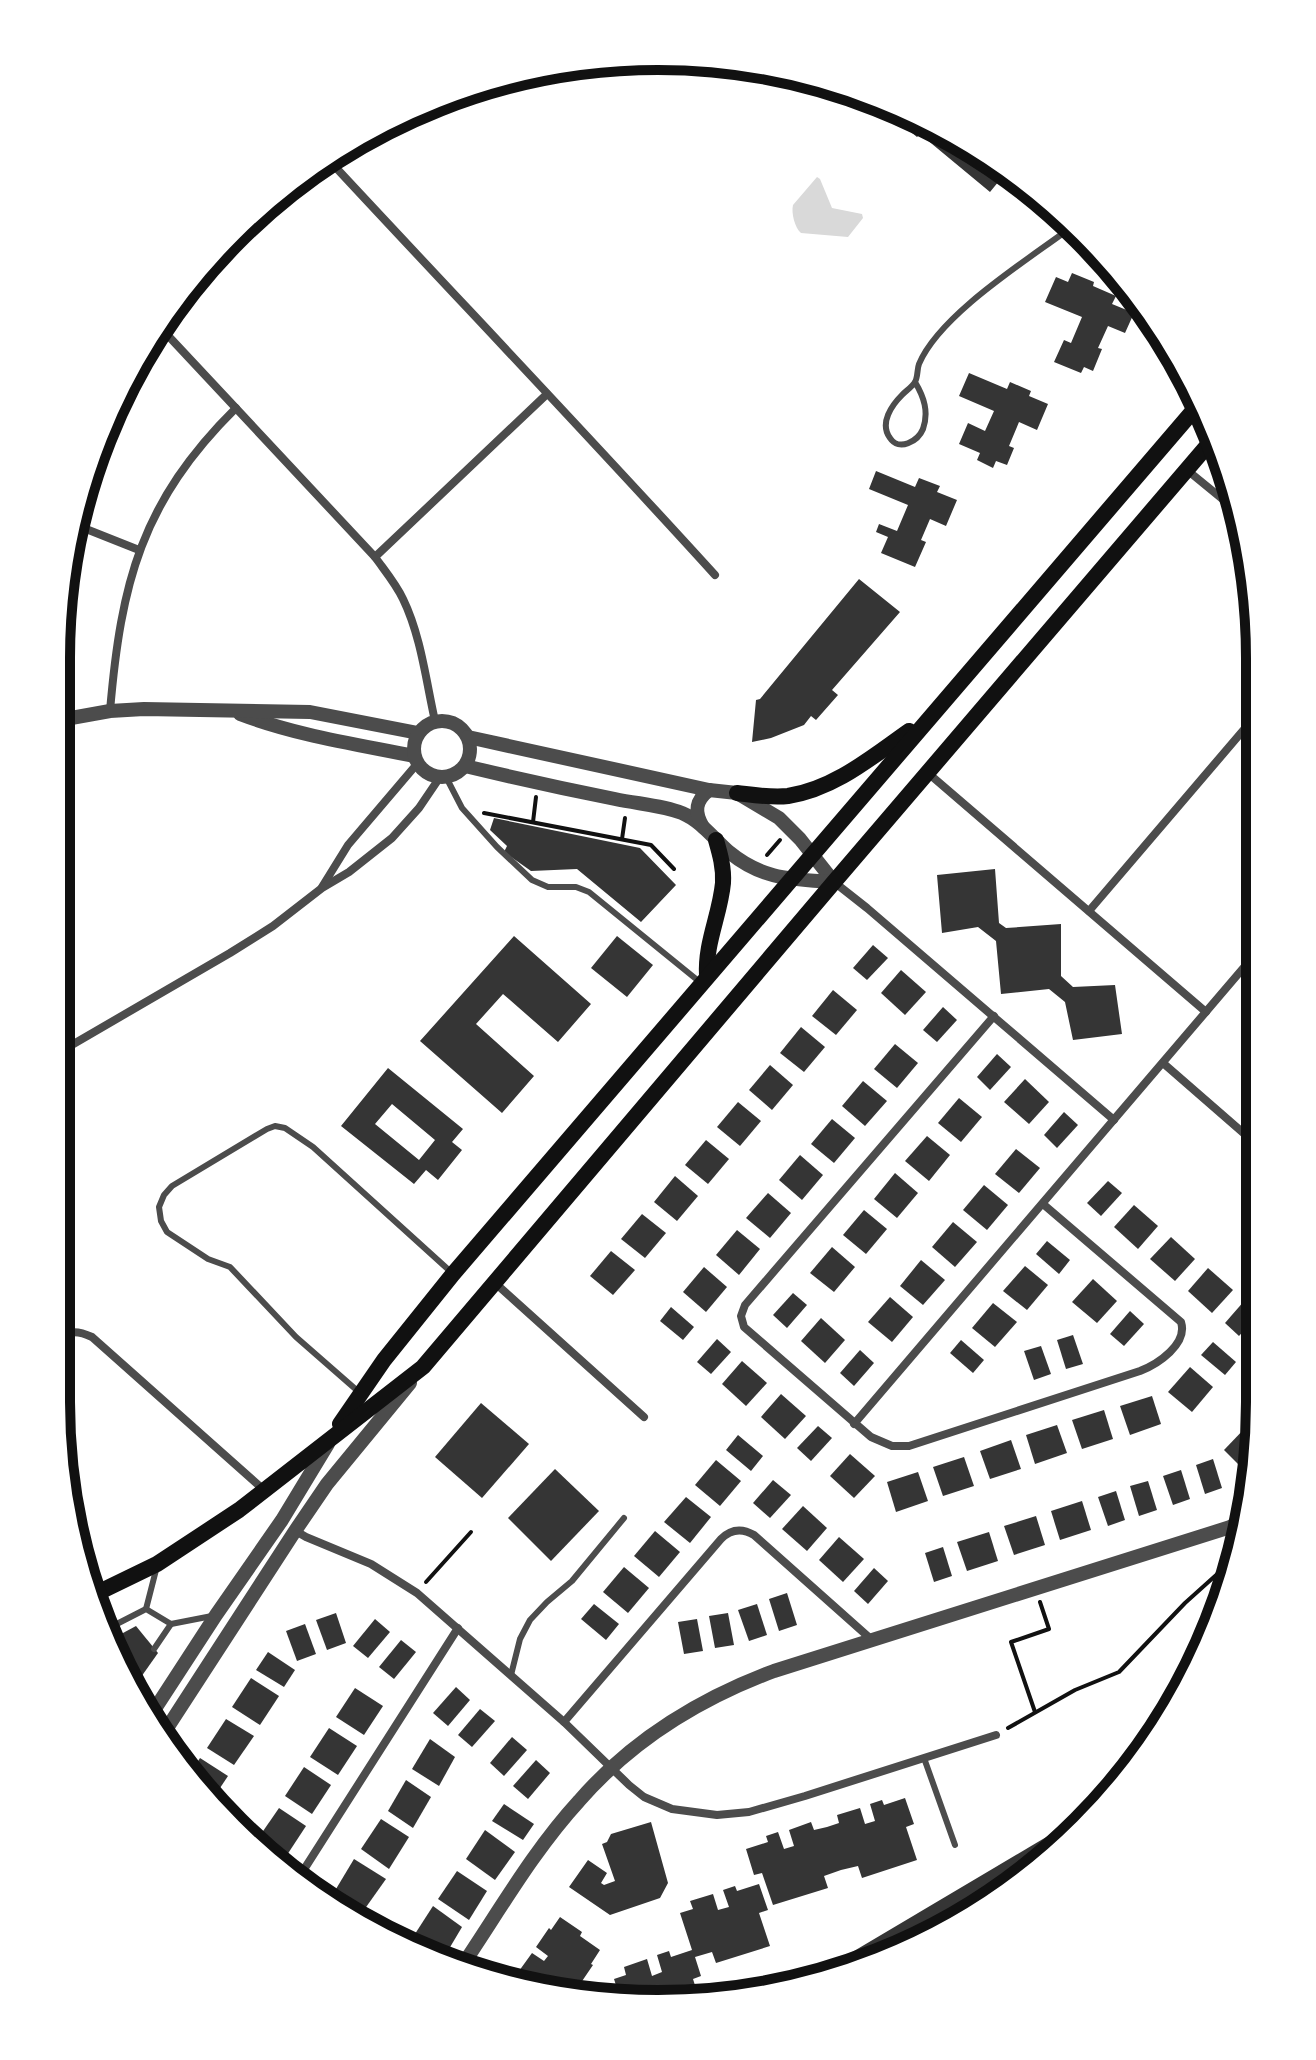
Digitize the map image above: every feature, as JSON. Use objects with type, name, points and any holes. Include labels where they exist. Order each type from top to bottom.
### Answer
[{"type":"main road","points":[[333,1436],[360,1393],[453,1274],[1192,413]]},
{"type":"main road","points":[[101,1591],[157,1564],[239,1510],[423,1367],[1206,447]]},
{"type":"main road","points":[[737,793],[785,797],[814,789],[848,773],[927,719]]},
{"type":"main road","points":[[704,980],[709,939],[723,882],[716,840]]},
{"type":"street","points":[[335,167],[715,575]]},
{"type":"street","points":[[167,334],[389,575],[410,614],[435,721]]},
{"type":"street","points":[[375,557],[547,394]]},
{"type":"street","points":[[110,711],[118,633],[139,550],[178,475],[236,408]]},
{"type":"street","points":[[1187,470],[1224,501]]},
{"type":"street","points":[[85,528],[139,550]]},
{"type":"street","points":[[70,718],[110,711],[178,708],[235,712],[275,710],[310,712],[418,733]]},
{"type":"street","points":[[235,712],[304,734],[415,760]]},
{"type":"street","points":[[435,721],[454,723],[468,737],[470,747],[465,766],[457,773],[443,777],[423,771],[415,760],[414,740],[428,723],[435,721]]},
{"type":"street","points":[[1089,911],[1246,727]]},
{"type":"street","points":[[468,737],[709,790],[737,793],[771,812],[790,829],[834,882],[1114,1120]]},
{"type":"street","points":[[322,888],[348,845],[415,760]]},
{"type":"street","points":[[465,766],[667,808],[686,815],[704,827]]},
{"type":"street","points":[[927,773],[1206,1012]]},
{"type":"street","points":[[70,1046],[230,953],[349,872],[392,838],[443,777]]},
{"type":"street","points":[[709,790],[701,796],[696,806],[697,817],[716,840],[741,862],[776,877],[834,882]]},
{"type":"street","points":[[854,1424],[1246,965]]},
{"type":"street","points":[[994,1016],[745,1305],[741,1316],[744,1327],[854,1424],[877,1441],[901,1447],[1140,1371],[1160,1361],[1181,1336],[1183,1327],[1177,1318],[1043,1204]]},
{"type":"street","points":[[1163,1063],[1246,1135]]},
{"type":"street","points":[[494,1282],[644,1417]]},
{"type":"street","points":[[70,1332],[92,1337],[264,1490]]},
{"type":"street","points":[[168,1727],[327,1484],[423,1367]]},
{"type":"street","points":[[156,1707],[282,1520],[333,1436]]},
{"type":"street","points":[[282,1520],[306,1537],[371,1564],[417,1593],[644,1797],[672,1809],[725,1815],[765,1808],[996,1735]]},
{"type":"street","points":[[1225,1529],[1234,1520]]},
{"type":"street","points":[[467,1958],[562,1821],[611,1767],[661,1727],[717,1695],[774,1671],[1233,1526]]},
{"type":"street","points":[[564,1722],[721,1539],[733,1531],[748,1531],[754,1535],[872,1640]]},
{"type":"street","points":[[303,1870],[458,1628]]},
{"type":"lane","points":[[915,382],[925,404],[924,426],[915,441],[897,444],[889,437],[886,421],[893,405],[915,382],[918,365],[936,338],[970,303],[1064,233]]},
{"type":"lane","points":[[443,777],[462,808],[532,880],[548,887],[576,887],[589,892],[704,980]]},
{"type":"lane","points":[[360,1393],[296,1337],[230,1267],[208,1259],[167,1232],[159,1207],[164,1195],[172,1186],[267,1129],[275,1126],[285,1128],[313,1147],[453,1274]]},
{"type":"lane","points":[[511,1675],[520,1639],[530,1620],[572,1581],[624,1518]]},
{"type":"lane","points":[[114,1625],[146,1609],[157,1564]]},
{"type":"lane","points":[[146,1609],[171,1624],[216,1615]]},
{"type":"lane","points":[[154,1649],[171,1624]]},
{"type":"lane","points":[[924,1758],[955,1845]]},
{"type":"path","points":[[533,822],[537,783]]},
{"type":"path","points":[[622,839],[627,802]]},
{"type":"path","points":[[462,808],[651,845],[674,869]]},
{"type":"path","points":[[754,870],[790,829]]},
{"type":"path","points":[[417,1593],[471,1532]]},
{"type":"path","points":[[996,1735],[1075,1690],[1119,1672],[1185,1603],[1221,1571]]},
{"type":"path","points":[[1035,1588],[1049,1629],[1011,1642],[1035,1712]]},
{"type":"shaded area","points":[[817,177],[832,208],[862,214],[863,218],[848,237],[801,233],[797,228],[793,205]]},
{"type":"building","points":[[900,123],[952,149],[1000,180],[990,192],[920,134],[917,137]]},
{"type":"building","points":[[1072,273],[1094,282],[1093,286],[1116,296],[1112,304],[1134,313],[1125,333],[1108,326],[1098,348],[1102,349],[1093,371],[1084,367],[1081,373],[1054,362],[1064,340],[1071,343],[1082,317],[1045,302],[1056,277],[1068,282]]},
{"type":"building","points":[[969,373],[1007,389],[1010,382],[1031,391],[1029,396],[1048,404],[1037,430],[1019,422],[1009,446],[1014,448],[1007,465],[996,461],[993,468],[977,460],[980,453],[959,444],[968,423],[985,431],[994,411],[959,396]]},
{"type":"building","points":[[876,471],[915,487],[919,478],[940,486],[937,492],[957,500],[946,526],[930,519],[921,540],[926,542],[915,567],[881,553],[888,537],[876,532],[879,524],[897,531],[908,505],[869,489]]},
{"type":"building","points":[[859,579],[900,612],[832,690],[838,695],[816,720],[811,716],[804,725],[752,742],[756,700]]},
{"type":"building","points":[[494,818],[640,848],[676,885],[641,922],[577,869],[531,871],[504,852],[507,846],[490,830]]},
{"type":"building","points":[[995,869],[999,923],[1006,928],[1061,924],[1061,976],[1073,987],[1115,985],[1122,1034],[1073,1040],[1065,1002],[1049,989],[1001,994],[996,941],[978,927],[942,933],[937,875]]},
{"type":"building","points":[[514,936],[591,1004],[558,1042],[503,994],[476,1024],[534,1076],[502,1113],[420,1041]]},
{"type":"building","points":[[617,936],[653,965],[627,997],[591,968]]},
{"type":"building","points":[[873,945],[888,958],[867,980],[853,968]]},
{"type":"building","points":[[901,970],[926,992],[905,1015],[881,993]]},
{"type":"building","points":[[833,990],[857,1010],[836,1035],[812,1016]]},
{"type":"building","points":[[943,1007],[957,1020],[937,1042],[923,1030]]},
{"type":"building","points":[[801,1027],[825,1047],[804,1072],[780,1053]]},
{"type":"building","points":[[895,1044],[918,1063],[897,1088],[874,1069]]},
{"type":"building","points":[[997,1054],[1011,1067],[990,1090],[977,1077]]},
{"type":"building","points":[[770,1065],[793,1085],[772,1110],[749,1090]]},
{"type":"building","points":[[388,1068],[463,1129],[452,1142],[462,1150],[438,1180],[426,1170],[414,1184],[341,1126]],"holes":[[[392,1104],[435,1140],[419,1160],[375,1124]]]},
{"type":"building","points":[[1025,1079],[1049,1102],[1029,1124],[1004,1102]]},
{"type":"building","points":[[863,1081],[887,1101],[865,1126],[842,1106]]},
{"type":"building","points":[[959,1098],[982,1117],[961,1142],[938,1123]]},
{"type":"building","points":[[738,1102],[761,1121],[740,1146],[717,1127]]},
{"type":"building","points":[[1064,1112],[1078,1125],[1057,1148],[1044,1135]]},
{"type":"building","points":[[832,1119],[855,1138],[834,1163],[811,1144]]},
{"type":"building","points":[[927,1136],[950,1155],[929,1181],[905,1161]]},
{"type":"building","points":[[706,1140],[729,1159],[708,1184],[685,1165]]},
{"type":"building","points":[[1016,1149],[1040,1168],[1019,1193],[995,1174]]},
{"type":"building","points":[[800,1155],[823,1175],[802,1200],[779,1180]]},
{"type":"building","points":[[895,1173],[918,1193],[897,1218],[874,1199]]},
{"type":"building","points":[[675,1176],[698,1196],[677,1221],[654,1202]]},
{"type":"building","points":[[1108,1181],[1122,1193],[1101,1216],[1087,1203]]},
{"type":"building","points":[[984,1185],[1008,1205],[987,1230],[963,1210]]},
{"type":"building","points":[[768,1193],[791,1213],[770,1238],[746,1218]]},
{"type":"building","points":[[1134,1205],[1158,1226],[1138,1249],[1114,1227]]},
{"type":"building","points":[[864,1210],[887,1229],[866,1254],[843,1235]]},
{"type":"building","points":[[642,1214],[666,1233],[645,1258],[621,1239]]},
{"type":"building","points":[[953,1222],[977,1242],[955,1267],[932,1247]]},
{"type":"building","points":[[737,1230],[760,1249],[739,1275],[716,1255]]},
{"type":"building","points":[[1171,1237],[1195,1259],[1175,1281],[1150,1259]]},
{"type":"building","points":[[1047,1241],[1070,1260],[1059,1274],[1036,1254]]},
{"type":"building","points":[[832,1247],[855,1267],[834,1292],[810,1273]]},
{"type":"building","points":[[611,1251],[635,1270],[613,1295],[590,1276]]},
{"type":"building","points":[[921,1260],[945,1280],[923,1305],[900,1286]]},
{"type":"building","points":[[1025,1266],[1048,1285],[1027,1310],[1003,1291]]},
{"type":"building","points":[[704,1267],[727,1287],[706,1312],[683,1292]]},
{"type":"building","points":[[1208,1268],[1233,1290],[1212,1313],[1188,1291]]},
{"type":"building","points":[[1093,1279],[1117,1301],[1097,1323],[1072,1302]]},
{"type":"building","points":[[793,1293],[807,1305],[787,1328],[773,1315]]},
{"type":"building","points":[[890,1297],[913,1317],[892,1342],[868,1322]]},
{"type":"building","points":[[1246,1301],[1246,1328],[1239,1336],[1225,1323]]},
{"type":"building","points":[[993,1303],[1017,1322],[995,1347],[972,1328]]},
{"type":"building","points":[[671,1307],[694,1327],[683,1340],[660,1321]]},
{"type":"building","points":[[1130,1311],[1144,1324],[1124,1346],[1110,1334]]},
{"type":"building","points":[[821,1318],[845,1340],[825,1363],[801,1341]]},
{"type":"building","points":[[1073,1335],[1083,1364],[1066,1369],[1057,1340]]},
{"type":"building","points":[[717,1339],[731,1352],[711,1374],[697,1362]]},
{"type":"building","points":[[961,1340],[984,1360],[973,1373],[950,1353]]},
{"type":"building","points":[[1213,1342],[1236,1362],[1225,1375],[1201,1355]]},
{"type":"building","points":[[1041,1346],[1051,1374],[1034,1380],[1024,1351]]},
{"type":"building","points":[[860,1350],[874,1363],[854,1386],[840,1373]]},
{"type":"building","points":[[742,1361],[767,1383],[746,1406],[722,1384]]},
{"type":"building","points":[[1190,1367],[1213,1387],[1192,1412],[1168,1392]]},
{"type":"building","points":[[781,1394],[806,1416],[785,1439],[761,1417]]},
{"type":"building","points":[[1152,1396],[1161,1424],[1130,1435],[1120,1406]]},
{"type":"building","points":[[481,1403],[529,1444],[482,1498],[435,1457]]},
{"type":"building","points":[[1104,1410],[1113,1439],[1082,1449],[1072,1420]]},
{"type":"building","points":[[1057,1425],[1067,1453],[1035,1464],[1026,1435]]},
{"type":"building","points":[[818,1426],[832,1438],[811,1461],[797,1448]]},
{"type":"building","points":[[1245,1428],[1242,1468],[1224,1450]]},
{"type":"building","points":[[738,1435],[763,1456],[751,1471],[726,1450]]},
{"type":"building","points":[[1011,1440],[1021,1469],[990,1479],[980,1451]]},
{"type":"building","points":[[850,1454],[875,1476],[854,1498],[830,1476]]},
{"type":"building","points":[[964,1457],[974,1486],[943,1496],[933,1467]]},
{"type":"building","points":[[1213,1459],[1222,1488],[1205,1494],[1196,1465]]},
{"type":"building","points":[[716,1460],[741,1481],[720,1506],[695,1485]]},
{"type":"building","points":[[555,1469],[599,1511],[551,1561],[508,1518]]},
{"type":"building","points":[[1181,1470],[1190,1499],[1173,1505],[1163,1476]]},
{"type":"building","points":[[918,1472],[928,1501],[896,1512],[887,1482]]},
{"type":"building","points":[[773,1480],[791,1495],[770,1518],[753,1503]]},
{"type":"building","points":[[1148,1481],[1157,1510],[1139,1516],[1130,1486]]},
{"type":"building","points":[[1116,1491],[1125,1520],[1108,1526],[1098,1497]]},
{"type":"building","points":[[686,1497],[711,1517],[690,1543],[664,1522]]},
{"type":"building","points":[[1082,1501],[1091,1530],[1060,1540],[1051,1511]]},
{"type":"building","points":[[803,1506],[827,1528],[807,1551],[782,1529]]},
{"type":"building","points":[[1036,1516],[1045,1545],[1014,1555],[1004,1526]]},
{"type":"building","points":[[655,1531],[680,1552],[659,1577],[634,1556]]},
{"type":"building","points":[[989,1532],[998,1561],[967,1571],[957,1542]]},
{"type":"building","points":[[839,1537],[864,1559],[843,1582],[819,1560]]},
{"type":"building","points":[[943,1547],[952,1576],[934,1582],[925,1553]]},
{"type":"building","points":[[624,1567],[649,1588],[628,1613],[603,1592]]},
{"type":"building","points":[[874,1568],[888,1581],[868,1604],[854,1591]]},
{"type":"building","points":[[787,1593],[797,1625],[779,1631],[769,1599]]},
{"type":"building","points":[[594,1604],[619,1624],[606,1640],[581,1619]]},
{"type":"building","points":[[757,1604],[767,1635],[749,1641],[738,1610]]},
{"type":"building","points":[[336,1613],[346,1643],[327,1650],[316,1620]]},
{"type":"building","points":[[728,1613],[734,1645],[715,1648],[709,1616]]},
{"type":"building","points":[[375,1619],[390,1632],[368,1658],[353,1646]]},
{"type":"building","points":[[697,1619],[703,1651],[684,1654],[678,1622]]},
{"type":"building","points":[[305,1624],[316,1654],[297,1661],[286,1631]]},
{"type":"building","points":[[136,1626],[158,1653],[140,1679],[131,1662],[119,1635]]},
{"type":"building","points":[[401,1640],[416,1652],[394,1679],[379,1667]]},
{"type":"building","points":[[268,1652],[295,1670],[284,1687],[256,1670]]},
{"type":"building","points":[[251,1678],[279,1696],[260,1725],[232,1707]]},
{"type":"building","points":[[456,1687],[470,1700],[448,1726],[433,1713]]},
{"type":"building","points":[[355,1688],[383,1706],[364,1735],[336,1717]]},
{"type":"building","points":[[480,1709],[495,1721],[472,1747],[458,1735]]},
{"type":"building","points":[[226,1719],[254,1736],[234,1765],[207,1748]]},
{"type":"building","points":[[329,1728],[357,1746],[338,1775],[310,1757]]},
{"type":"building","points":[[512,1737],[527,1750],[504,1776],[490,1763]]},
{"type":"building","points":[[430,1739],[455,1757],[439,1786],[412,1769]]},
{"type":"building","points":[[200,1758],[228,1776],[218,1792],[216,1790],[196,1765]]},
{"type":"building","points":[[536,1760],[550,1773],[528,1799],[513,1786]]},
{"type":"building","points":[[304,1767],[331,1785],[312,1814],[285,1796]]},
{"type":"building","points":[[406,1780],[431,1797],[413,1828],[388,1811]]},
{"type":"building","points":[[905,1798],[914,1824],[906,1827],[917,1860],[862,1878],[858,1866],[841,1870],[824,1876],[828,1888],[773,1905],[762,1873],[754,1875],[746,1849],[768,1842],[766,1836],[778,1832],[784,1849],[794,1846],[789,1830],[811,1822],[814,1830],[827,1827],[839,1823],[837,1815],[860,1808],[865,1824],[875,1821],[870,1804],[882,1800],[884,1805]]},
{"type":"building","points":[[504,1804],[534,1824],[523,1840],[492,1821]]},
{"type":"building","points":[[279,1808],[306,1826],[287,1855],[260,1835]]},
{"type":"building","points":[[381,1819],[409,1837],[389,1869],[361,1849]]},
{"type":"building","points":[[651,1822],[668,1883],[660,1898],[610,1915],[569,1887],[588,1860],[607,1873],[601,1883],[604,1885],[615,1881],[602,1844],[611,1834]]},
{"type":"building","points":[[1066,1825],[1016,1868],[952,1911],[883,1945],[834,1963]]},
{"type":"building","points":[[485,1830],[515,1852],[495,1880],[466,1859]]},
{"type":"building","points":[[354,1859],[386,1879],[364,1910],[336,1889]]},
{"type":"building","points":[[457,1871],[487,1891],[469,1920],[438,1899]]},
{"type":"building","points":[[759,1884],[768,1910],[759,1913],[770,1946],[716,1963],[712,1952],[695,1957],[701,1976],[693,1979],[696,1989],[617,1989],[614,1979],[626,1975],[624,1967],[647,1959],[652,1976],[662,1972],[657,1955],[669,1951],[671,1957],[692,1950],[680,1913],[693,1909],[690,1901],[713,1894],[718,1910],[729,1907],[723,1890],[735,1886],[737,1891]]},
{"type":"building","points":[[433,1906],[462,1927],[448,1951],[414,1936]]},
{"type":"building","points":[[560,1917],[582,1932],[580,1936],[600,1950],[580,1985],[543,1979],[519,1971],[532,1953],[544,1961],[548,1956],[536,1947],[549,1928],[551,1930]]}]
